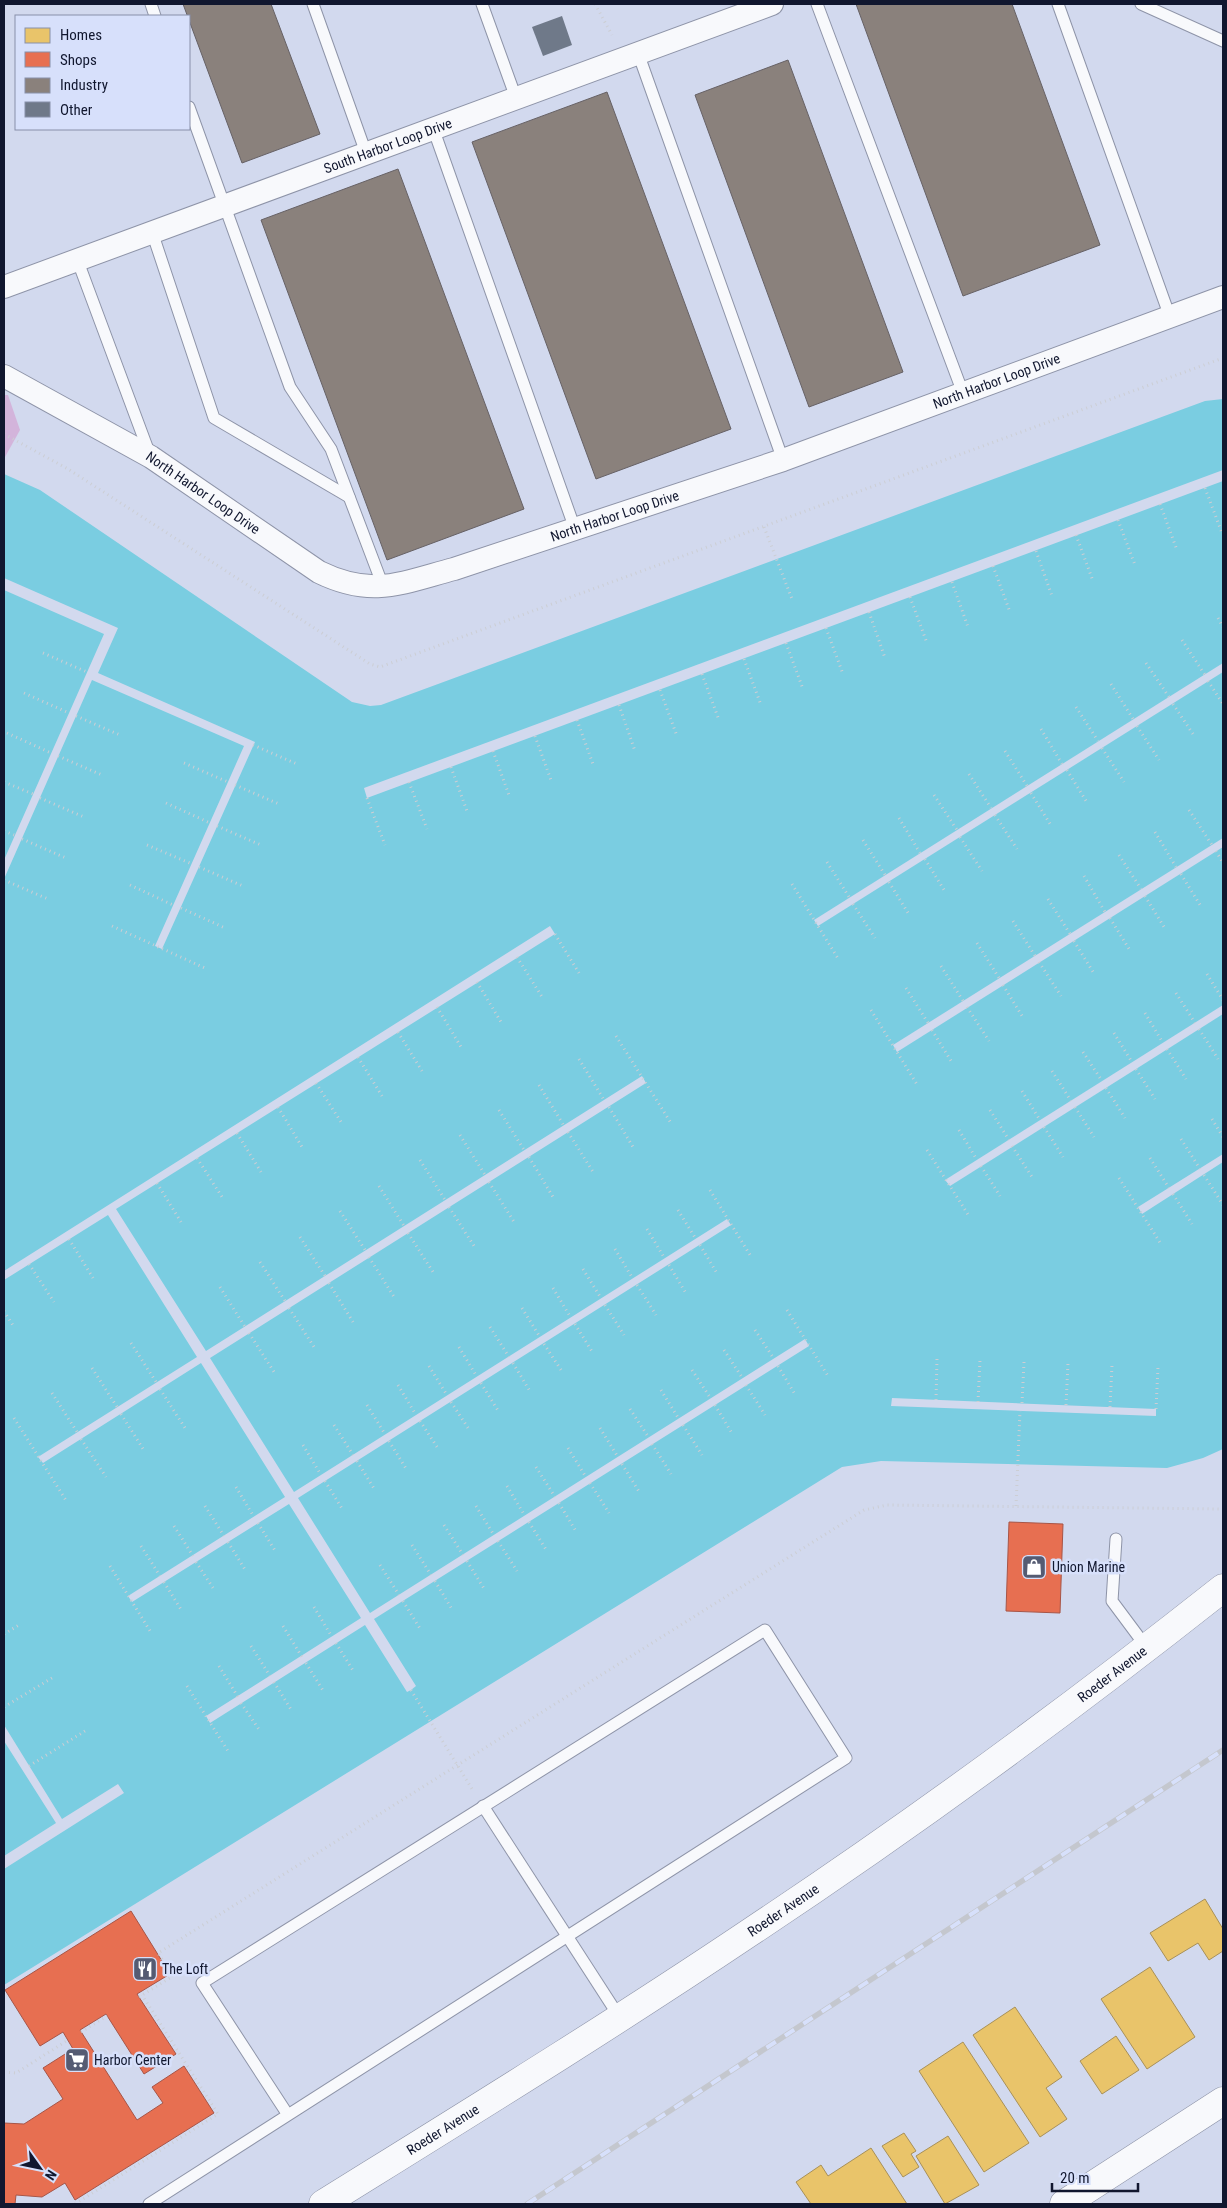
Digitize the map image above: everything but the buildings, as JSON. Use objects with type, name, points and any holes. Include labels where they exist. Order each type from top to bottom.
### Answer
[{"type":"street","name":"South Harbor Loop Drive","points":[[4,287],[772,4]]},
{"type":"street","name":"North Harbor Loop Drive","points":[[4,376],[151,457],[319,572],[349,585],[383,586],[454,569],[784,460],[1223,297]]},
{"type":"street","name":"Roeder Avenue","points":[[323,2204],[620,2018],[751,1932],[1026,1739],[1148,1648],[1223,1588]]},
{"type":"street","points":[[1064,2204],[1223,2101]]},
{"type":"lane","points":[[313,4],[366,153]]},
{"type":"lane","points":[[482,4],[516,98]]},
{"type":"lane","points":[[817,4],[963,393]]},
{"type":"lane","points":[[1058,4],[1170,317]]},
{"type":"lane","points":[[1141,4],[1223,41]]},
{"type":"lane","points":[[630,56],[784,460]]},
{"type":"lane","points":[[190,110],[290,387],[331,449],[383,586]]},
{"type":"lane","points":[[433,128],[575,529]]},
{"type":"lane","points":[[152,232],[214,418],[349,497]]},
{"type":"lane","points":[[78,260],[151,457]]},
{"type":"lane","points":[[1116,1539],[1112,1601],[1148,1648]]},
{"type":"lane","points":[[149,2204],[846,1758],[764,1630],[202,1983],[288,2115]]},
{"type":"lane","points":[[483,1806],[620,2018]]},
{"type":"path","points":[[595,4],[609,28],[630,56]]},
{"type":"path","points":[[1205,488],[1222,533]]},
{"type":"path","points":[[1160,504],[1178,550]]},
{"type":"path","points":[[1118,520],[1135,565]]},
{"type":"path","points":[[764,527],[792,599]]},
{"type":"path","points":[[1076,535],[1093,581]]},
{"type":"path","points":[[1036,551],[1052,596]]},
{"type":"path","points":[[993,566],[1010,612]]},
{"type":"path","points":[[952,582],[968,627]]},
{"type":"path","points":[[910,597],[927,643]]},
{"type":"path","points":[[868,612],[885,658]]},
{"type":"path","points":[[1218,618],[1223,626]]},
{"type":"path","points":[[826,628],[843,674]]},
{"type":"path","points":[[1182,640],[1205,675]]},
{"type":"path","points":[[786,643],[803,689]]},
{"type":"path","points":[[43,653],[87,672]]},
{"type":"path","points":[[744,659],[761,705]]},
{"type":"path","points":[[1146,662],[1168,697]]},
{"type":"path","points":[[702,674],[719,720]]},
{"type":"path","points":[[1208,681],[1223,704]]},
{"type":"path","points":[[1111,684],[1134,719]]},
{"type":"path","points":[[660,690],[677,736]]},
{"type":"path","points":[[24,693],[69,713]]},
{"type":"path","points":[[1173,704],[1194,738]]},
{"type":"path","points":[[619,705],[635,751]]},
{"type":"path","points":[[1076,707],[1098,741]]},
{"type":"path","points":[[76,716],[120,735]]},
{"type":"path","points":[[577,720],[594,767]]},
{"type":"path","points":[[1137,726],[1159,760]]},
{"type":"path","points":[[1041,729],[1062,764]]},
{"type":"path","points":[[7,733],[51,753]]},
{"type":"path","points":[[535,736],[552,782]]},
{"type":"path","points":[[253,745],[297,764]]},
{"type":"path","points":[[1102,748],[1124,782]]},
{"type":"path","points":[[493,751],[510,798]]},
{"type":"path","points":[[1005,751],[1027,786]]},
{"type":"path","points":[[58,756],[102,776]]},
{"type":"path","points":[[184,763],[228,782]]},
{"type":"path","points":[[451,767],[468,814]]},
{"type":"path","points":[[1067,770],[1088,804]]},
{"type":"path","points":[[970,774],[991,808]]},
{"type":"path","points":[[4,782],[32,794]]},
{"type":"path","points":[[410,782],[427,829]]},
{"type":"path","points":[[235,785],[279,804]]},
{"type":"path","points":[[1031,793],[1052,827]]},
{"type":"path","points":[[934,796],[956,830]]},
{"type":"path","points":[[40,798],[84,817]]},
{"type":"path","points":[[367,798],[385,845]]},
{"type":"path","points":[[166,803],[210,822]]},
{"type":"path","points":[[1190,810],[1212,845]]},
{"type":"path","points":[[995,815],[1017,849]]},
{"type":"path","points":[[898,818],[920,853]]},
{"type":"path","points":[[217,826],[261,845]]},
{"type":"path","points":[[4,831],[14,836]]},
{"type":"path","points":[[1155,832],[1176,867]]},
{"type":"path","points":[[960,837],[982,871]]},
{"type":"path","points":[[22,839],[66,858]]},
{"type":"path","points":[[863,840],[885,875]]},
{"type":"path","points":[[148,845],[192,864]]},
{"type":"path","points":[[1216,851],[1223,863]]},
{"type":"path","points":[[1119,854],[1141,889]]},
{"type":"path","points":[[925,859],[946,893]]},
{"type":"path","points":[[827,862],[849,897]]},
{"type":"path","points":[[199,867],[243,886]]},
{"type":"path","points":[[1181,874],[1202,908]]},
{"type":"path","points":[[1084,876],[1105,912]]},
{"type":"path","points":[[4,880],[48,899]]},
{"type":"path","points":[[889,882],[910,916]]},
{"type":"path","points":[[792,884],[839,960]]},
{"type":"path","points":[[130,885],[173,905]]},
{"type":"path","points":[[1145,896],[1166,930]]},
{"type":"path","points":[[1048,899],[1070,934]]},
{"type":"path","points":[[853,904],[875,938]]},
{"type":"path","points":[[181,908],[225,928]]},
{"type":"path","points":[[1110,918],[1131,952]]},
{"type":"path","points":[[1013,921],[1035,956]]},
{"type":"path","points":[[112,926],[207,968]]},
{"type":"path","points":[[555,934],[579,973]]},
{"type":"path","points":[[1074,941],[1095,975]]},
{"type":"path","points":[[977,944],[999,978]]},
{"type":"path","points":[[517,957],[542,997]]},
{"type":"path","points":[[1039,962],[1061,996]]},
{"type":"path","points":[[941,966],[963,1001]]},
{"type":"path","points":[[1207,974],[1223,1000]]},
{"type":"path","points":[[477,982],[501,1022]]},
{"type":"path","points":[[1003,985],[1024,1019]]},
{"type":"path","points":[[906,988],[928,1023]]},
{"type":"path","points":[[1176,994],[1195,1023]]},
{"type":"path","points":[[437,1007],[461,1046]]},
{"type":"path","points":[[968,1007],[989,1041]]},
{"type":"path","points":[[871,1010],[918,1086]]},
{"type":"path","points":[[1145,1013],[1163,1043]]},
{"type":"path","points":[[1199,1029],[1218,1059]]},
{"type":"path","points":[[932,1030],[953,1064]]},
{"type":"path","points":[[398,1032],[422,1071]]},
{"type":"path","points":[[1114,1033],[1132,1062]]},
{"type":"path","points":[[616,1036],[671,1123]]},
{"type":"path","points":[[1167,1049],[1186,1079]]},
{"type":"path","points":[[1083,1052],[1102,1081]]},
{"type":"path","points":[[358,1057],[382,1096]]},
{"type":"path","points":[[579,1059],[604,1100]]},
{"type":"path","points":[[1136,1069],[1155,1099]]},
{"type":"path","points":[[1052,1071],[1071,1101]]},
{"type":"path","points":[[316,1083],[341,1122]]},
{"type":"path","points":[[539,1085],[564,1126]]},
{"type":"path","points":[[1106,1088],[1125,1118]]},
{"type":"path","points":[[1022,1091],[1040,1120]]},
{"type":"path","points":[[278,1107],[302,1147]]},
{"type":"path","points":[[609,1107],[633,1146]]},
{"type":"path","points":[[1074,1107],[1094,1138]]},
{"type":"path","points":[[499,1110],[524,1150]]},
{"type":"path","points":[[990,1110],[1009,1140]]},
{"type":"path","points":[[1212,1119],[1223,1137]]},
{"type":"path","points":[[1044,1127],[1063,1157]]},
{"type":"path","points":[[959,1130],[977,1160]]},
{"type":"path","points":[[568,1132],[593,1172]]},
{"type":"path","points":[[237,1133],[261,1172]]},
{"type":"path","points":[[460,1135],[485,1175]]},
{"type":"path","points":[[1181,1139],[1200,1168]]},
{"type":"path","points":[[1012,1146],[1032,1177]]},
{"type":"path","points":[[927,1150],[968,1216]]},
{"type":"path","points":[[529,1157],[553,1197]]},
{"type":"path","points":[[197,1158],[222,1197]]},
{"type":"path","points":[[1150,1158],[1169,1188]]},
{"type":"path","points":[[420,1160],[445,1200]]},
{"type":"path","points":[[981,1166],[1000,1196]]},
{"type":"path","points":[[1204,1174],[1222,1205]]},
{"type":"path","points":[[1119,1178],[1161,1244]]},
{"type":"path","points":[[489,1182],[514,1222]]},
{"type":"path","points":[[157,1183],[181,1222]]},
{"type":"path","points":[[379,1186],[404,1226]]},
{"type":"path","points":[[710,1190],[750,1255]]},
{"type":"path","points":[[1173,1194],[1192,1224]]},
{"type":"path","points":[[449,1207],[474,1246]]},
{"type":"path","points":[[678,1210],[696,1239]]},
{"type":"path","points":[[340,1211],[365,1250]]},
{"type":"path","points":[[647,1230],[665,1258]]},
{"type":"path","points":[[408,1233],[433,1272]]},
{"type":"path","points":[[300,1236],[324,1276]]},
{"type":"path","points":[[69,1239],[93,1278]]},
{"type":"path","points":[[700,1245],[718,1275]]},
{"type":"path","points":[[615,1250],[633,1279]]},
{"type":"path","points":[[369,1257],[394,1297]]},
{"type":"path","points":[[260,1262],[285,1302]]},
{"type":"path","points":[[29,1264],[54,1302]]},
{"type":"path","points":[[669,1265],[687,1295]]},
{"type":"path","points":[[583,1269],[601,1298]]},
{"type":"path","points":[[329,1283],[353,1322]]},
{"type":"path","points":[[637,1285],[656,1315]]},
{"type":"path","points":[[220,1287],[245,1326]]},
{"type":"path","points":[[552,1288],[571,1318]]},
{"type":"path","points":[[605,1305],[624,1334]]},
{"type":"path","points":[[289,1308],[314,1347]]},
{"type":"path","points":[[522,1308],[540,1337]]},
{"type":"path","points":[[787,1310],[828,1376]]},
{"type":"path","points":[[4,1311],[14,1327]]},
{"type":"path","points":[[575,1324],[594,1354]]},
{"type":"path","points":[[490,1327],[509,1357]]},
{"type":"path","points":[[756,1330],[774,1359]]},
{"type":"path","points":[[249,1333],[274,1372]]},
{"type":"path","points":[[131,1343],[156,1382]]},
{"type":"path","points":[[544,1344],[563,1373]]},
{"type":"path","points":[[459,1347],[477,1376]]},
{"type":"path","points":[[724,1350],[742,1379]]},
{"type":"path","points":[[936,1400],[937,1358]]},
{"type":"path","points":[[978,1402],[980,1360]]},
{"type":"path","points":[[1022,1403],[1024,1362]]},
{"type":"path","points":[[513,1363],[531,1393]]},
{"type":"path","points":[[1066,1405],[1068,1363]]},
{"type":"path","points":[[1110,1407],[1112,1365]]},
{"type":"path","points":[[429,1366],[447,1395]]},
{"type":"path","points":[[778,1366],[796,1396]]},
{"type":"path","points":[[1156,1409],[1158,1367]]},
{"type":"path","points":[[92,1368],[116,1407]]},
{"type":"path","points":[[692,1370],[711,1399]]},
{"type":"path","points":[[481,1383],[500,1412]]},
{"type":"path","points":[[398,1385],[416,1415]]},
{"type":"path","points":[[746,1385],[765,1415]]},
{"type":"path","points":[[160,1389],[185,1428]]},
{"type":"path","points":[[661,1390],[679,1419]]},
{"type":"path","points":[[52,1393],[77,1432]]},
{"type":"path","points":[[451,1402],[470,1431]]},
{"type":"path","points":[[367,1405],[385,1434]]},
{"type":"path","points":[[715,1405],[733,1435]]},
{"type":"path","points":[[630,1409],[649,1438]]},
{"type":"path","points":[[1016,1506],[1020,1411]]},
{"type":"path","points":[[121,1414],[145,1452]]},
{"type":"path","points":[[14,1418],[67,1502]]},
{"type":"path","points":[[420,1421],[439,1450]]},
{"type":"path","points":[[334,1425],[353,1455]]},
{"type":"path","points":[[683,1425],[702,1454]]},
{"type":"path","points":[[600,1428],[618,1457]]},
{"type":"path","points":[[81,1439],[106,1477]]},
{"type":"path","points":[[389,1441],[407,1470]]},
{"type":"path","points":[[652,1444],[671,1474]]},
{"type":"path","points":[[303,1445],[321,1475]]},
{"type":"path","points":[[568,1448],[586,1477]]},
{"type":"path","points":[[357,1461],[375,1490]]},
{"type":"path","points":[[622,1464],[640,1493]]},
{"type":"path","points":[[536,1468],[555,1497]]},
{"type":"path","points":[[325,1481],[343,1510]]},
{"type":"path","points":[[590,1483],[609,1513]]},
{"type":"path","points":[[507,1486],[525,1516]]},
{"type":"path","points":[[236,1487],[254,1517]]},
{"type":"path","points":[[559,1503],[577,1533]]},
{"type":"path","points":[[205,1506],[224,1536]]},
{"type":"path","points":[[476,1506],[494,1535]]},
{"type":"path","points":[[529,1522],[548,1552]]},
{"type":"path","points":[[258,1523],[276,1552]]},
{"type":"path","points":[[444,1525],[463,1555]]},
{"type":"path","points":[[174,1526],[192,1556]]},
{"type":"path","points":[[498,1541],[517,1571]]},
{"type":"path","points":[[228,1542],[246,1571]]},
{"type":"path","points":[[412,1545],[431,1575]]},
{"type":"path","points":[[141,1546],[160,1576]]},
{"type":"path","points":[[467,1561],[485,1590]]},
{"type":"path","points":[[196,1562],[215,1591]]},
{"type":"path","points":[[380,1565],[399,1595]]},
{"type":"path","points":[[110,1566],[150,1631]]},
{"type":"path","points":[[435,1581],[453,1611]]},
{"type":"path","points":[[164,1582],[182,1611]]},
{"type":"path","points":[[403,1601],[421,1630]]},
{"type":"path","points":[[314,1607],[332,1637]]},
{"type":"path","points":[[4,1634],[19,1625]]},
{"type":"path","points":[[283,1626],[302,1656]]},
{"type":"path","points":[[336,1643],[354,1672]]},
{"type":"path","points":[[251,1646],[270,1676]]},
{"type":"path","points":[[306,1662],[324,1692]]},
{"type":"path","points":[[219,1666],[238,1696]]},
{"type":"path","points":[[4,1707],[52,1678]]},
{"type":"path","points":[[274,1682],[292,1711]]},
{"type":"path","points":[[187,1686],[228,1752]]},
{"type":"path","points":[[411,1690],[483,1806]]},
{"type":"path","points":[[241,1703],[260,1731]]},
{"type":"path","points":[[29,1766],[85,1731]]},
{"type":"path","points":[[75,2204],[218,2114],[140,1996],[173,1976],[158,1953],[163,1950]]},
{"type":"path","points":[[82,2032],[107,2016]]},
{"type":"path","points":[[4,2072],[16,2072],[68,2040]]},
{"type":"shaded area","points":[[4,395],[8,395],[20,430],[5,457]]},
{"type":"water","points":[[1223,399],[1223,1449],[1203,1458],[1167,1468],[881,1461],[842,1467],[4,1985],[4,474],[40,490],[352,702],[370,706],[381,705],[1205,401]]},
{"type":"pier","points":[[1223,470],[1223,481],[367,798],[364,788]]},
{"type":"pier","points":[[4,578],[118,628],[98,673],[255,742],[162,949],[155,946],[244,746],[92,680],[4,879],[4,860],[104,634],[4,590]]},
{"type":"pier","points":[[1223,663],[1223,672],[818,926],[814,920]]},
{"type":"pier","points":[[1223,838],[1223,847],[897,1052],[893,1045]]},
{"type":"pier","points":[[550,926],[555,934],[116,1209],[206,1351],[642,1076],[646,1083],[210,1358],[294,1492],[727,1219],[731,1225],[298,1498],[370,1613],[805,1339],[809,1346],[374,1619],[416,1686],[411,1690],[407,1692],[365,1625],[210,1723],[206,1716],[361,1618],[289,1504],[132,1602],[128,1596],[285,1497],[201,1363],[43,1463],[38,1457],[197,1357],[108,1215],[4,1280],[4,1271]]},
{"type":"pier","points":[[1223,1005],[1223,1014],[1136,1069],[950,1186],[945,1180]]},
{"type":"pier","points":[[1223,1154],[1223,1162],[1142,1214],[1138,1207]]},
{"type":"pier","points":[[892,1398],[1156,1409],[1156,1416],[891,1406]]},
{"type":"pier","points":[[4,1725],[62,1819],[118,1784],[124,1793],[4,1869],[4,1856],[56,1823],[4,1741]]},
{"type":"railway","points":[[527,2204],[1223,1750]]},
{"type":"place","name":"Union Marine","points":[[1034,1567]]},
{"type":"place","name":"The Loft","points":[[145,1969]]},
{"type":"place","name":"Harbor Center","points":[[77,2060]]}]
